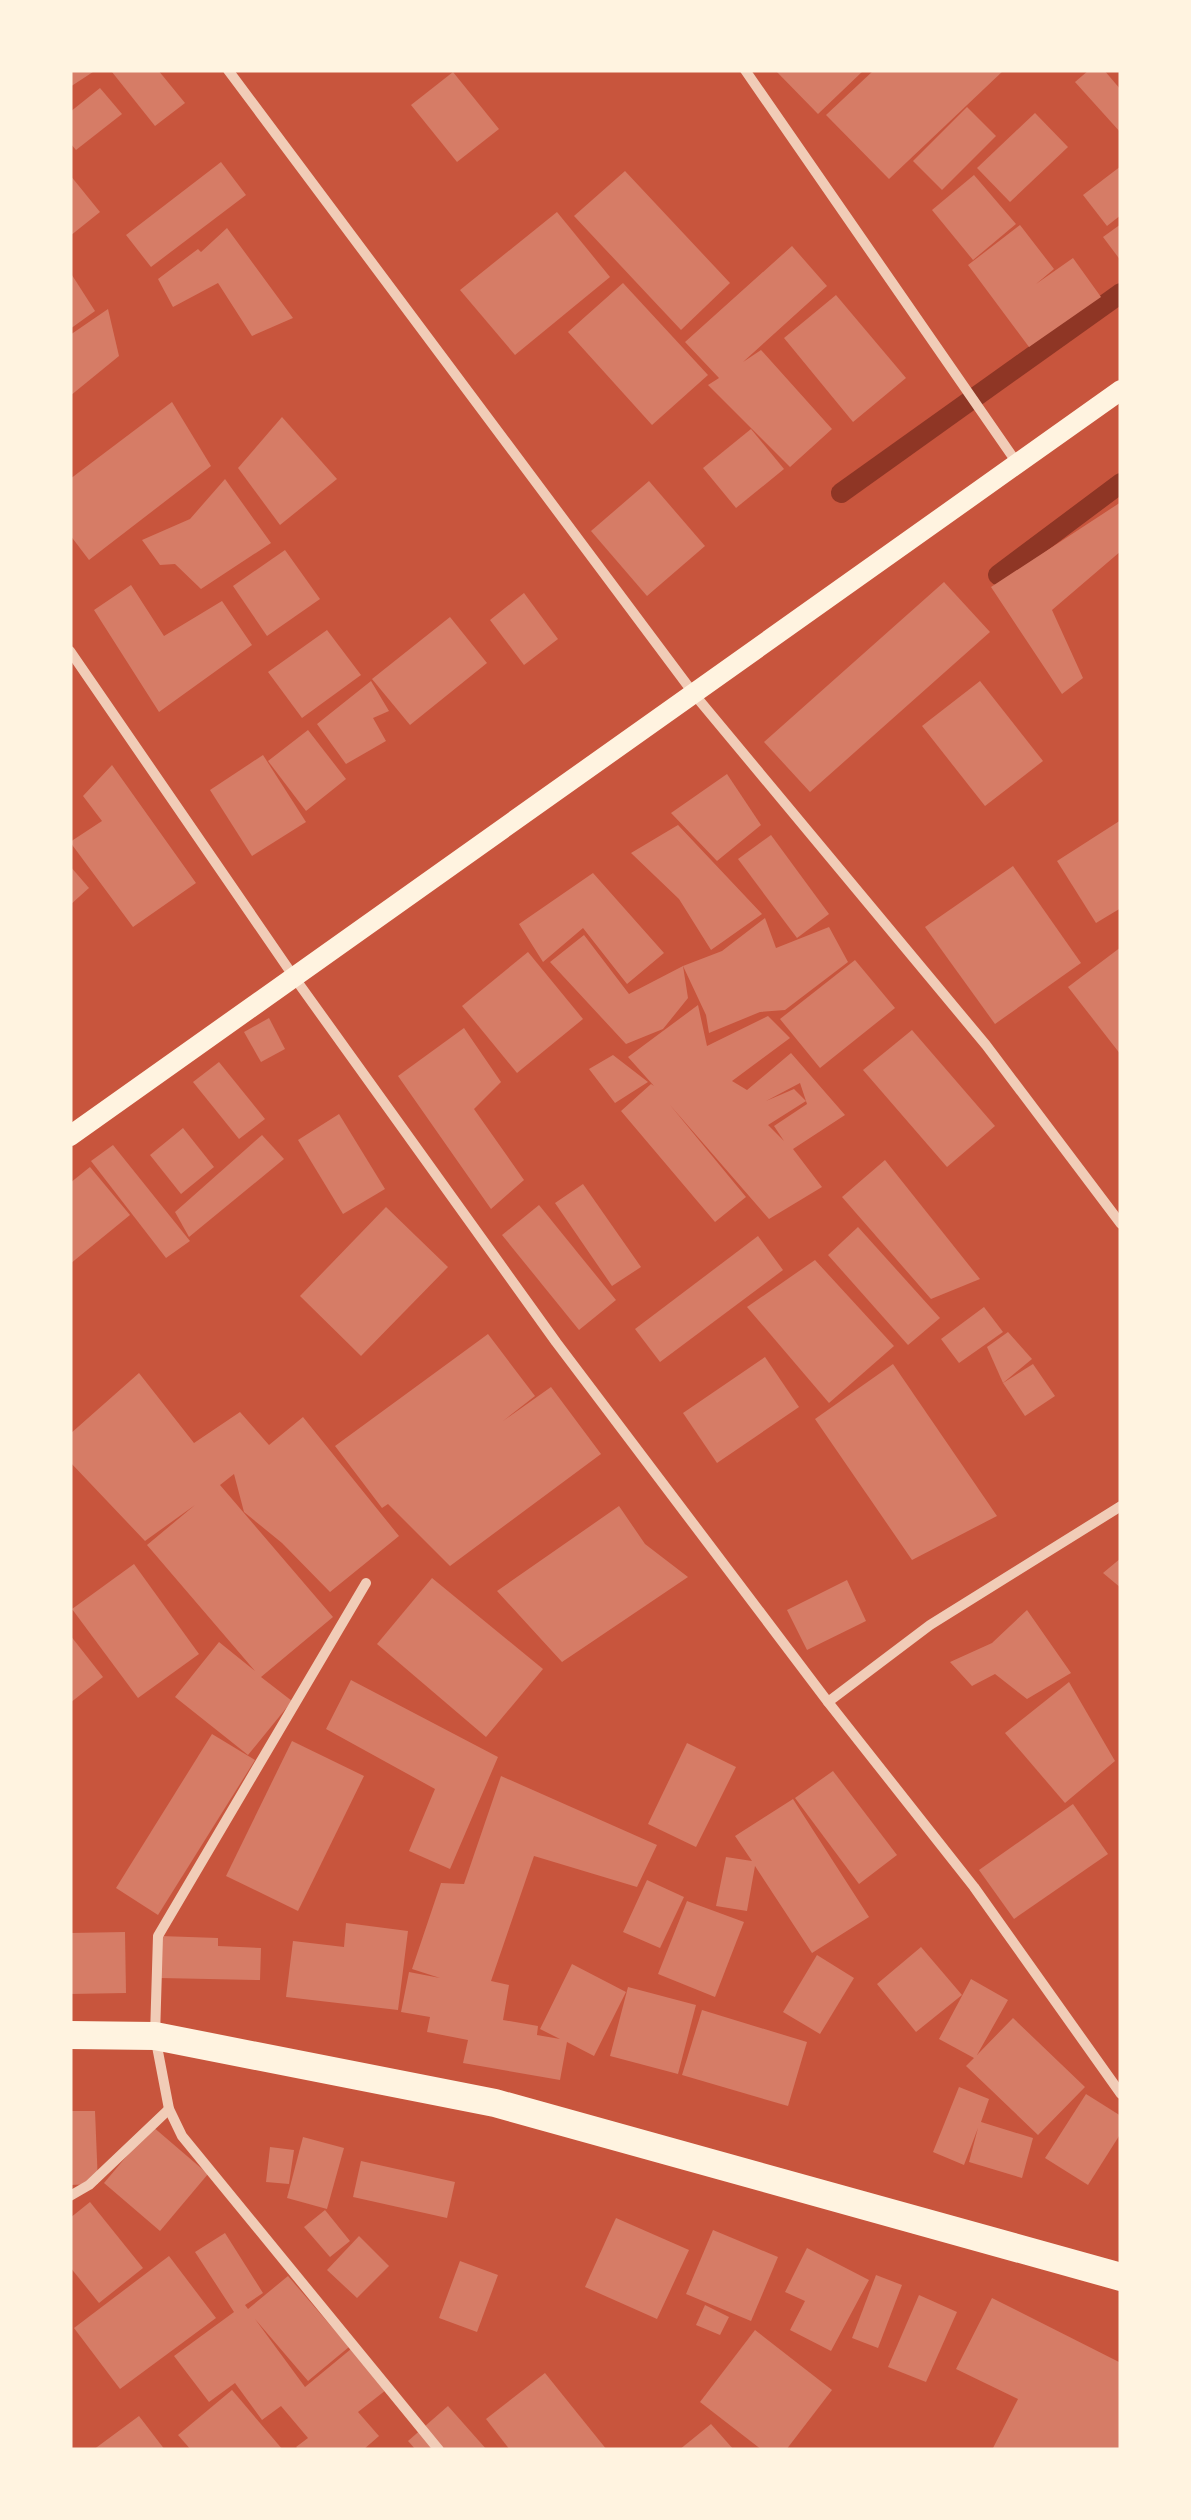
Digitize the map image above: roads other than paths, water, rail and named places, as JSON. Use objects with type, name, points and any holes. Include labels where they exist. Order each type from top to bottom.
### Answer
[{"type":"highway","points":[[70,2035],[155,2036],[495,2103],[1121,2277]]},
{"type":"main road","points":[[70,1136],[1121,390]]},
{"type":"street","points":[[228,70],[694,694],[986,1045],[1121,1224]]},
{"type":"street","points":[[745,70],[1018,464]]},
{"type":"street","points":[[70,651],[294,978],[556,1342],[828,1702],[974,1887],[1121,2094]]},
{"type":"street","points":[[828,1702],[930,1626],[1121,1506]]},
{"type":"street","points":[[366,1583],[158,1936],[155,2036],[169,2109],[182,2136],[439,2450]]},
{"type":"street","points":[[70,2196],[88,2185],[169,2109]]},
{"type":"waterway","points":[[841,493],[1121,293]]},
{"type":"waterway","points":[[998,575],[1121,483]]}]
